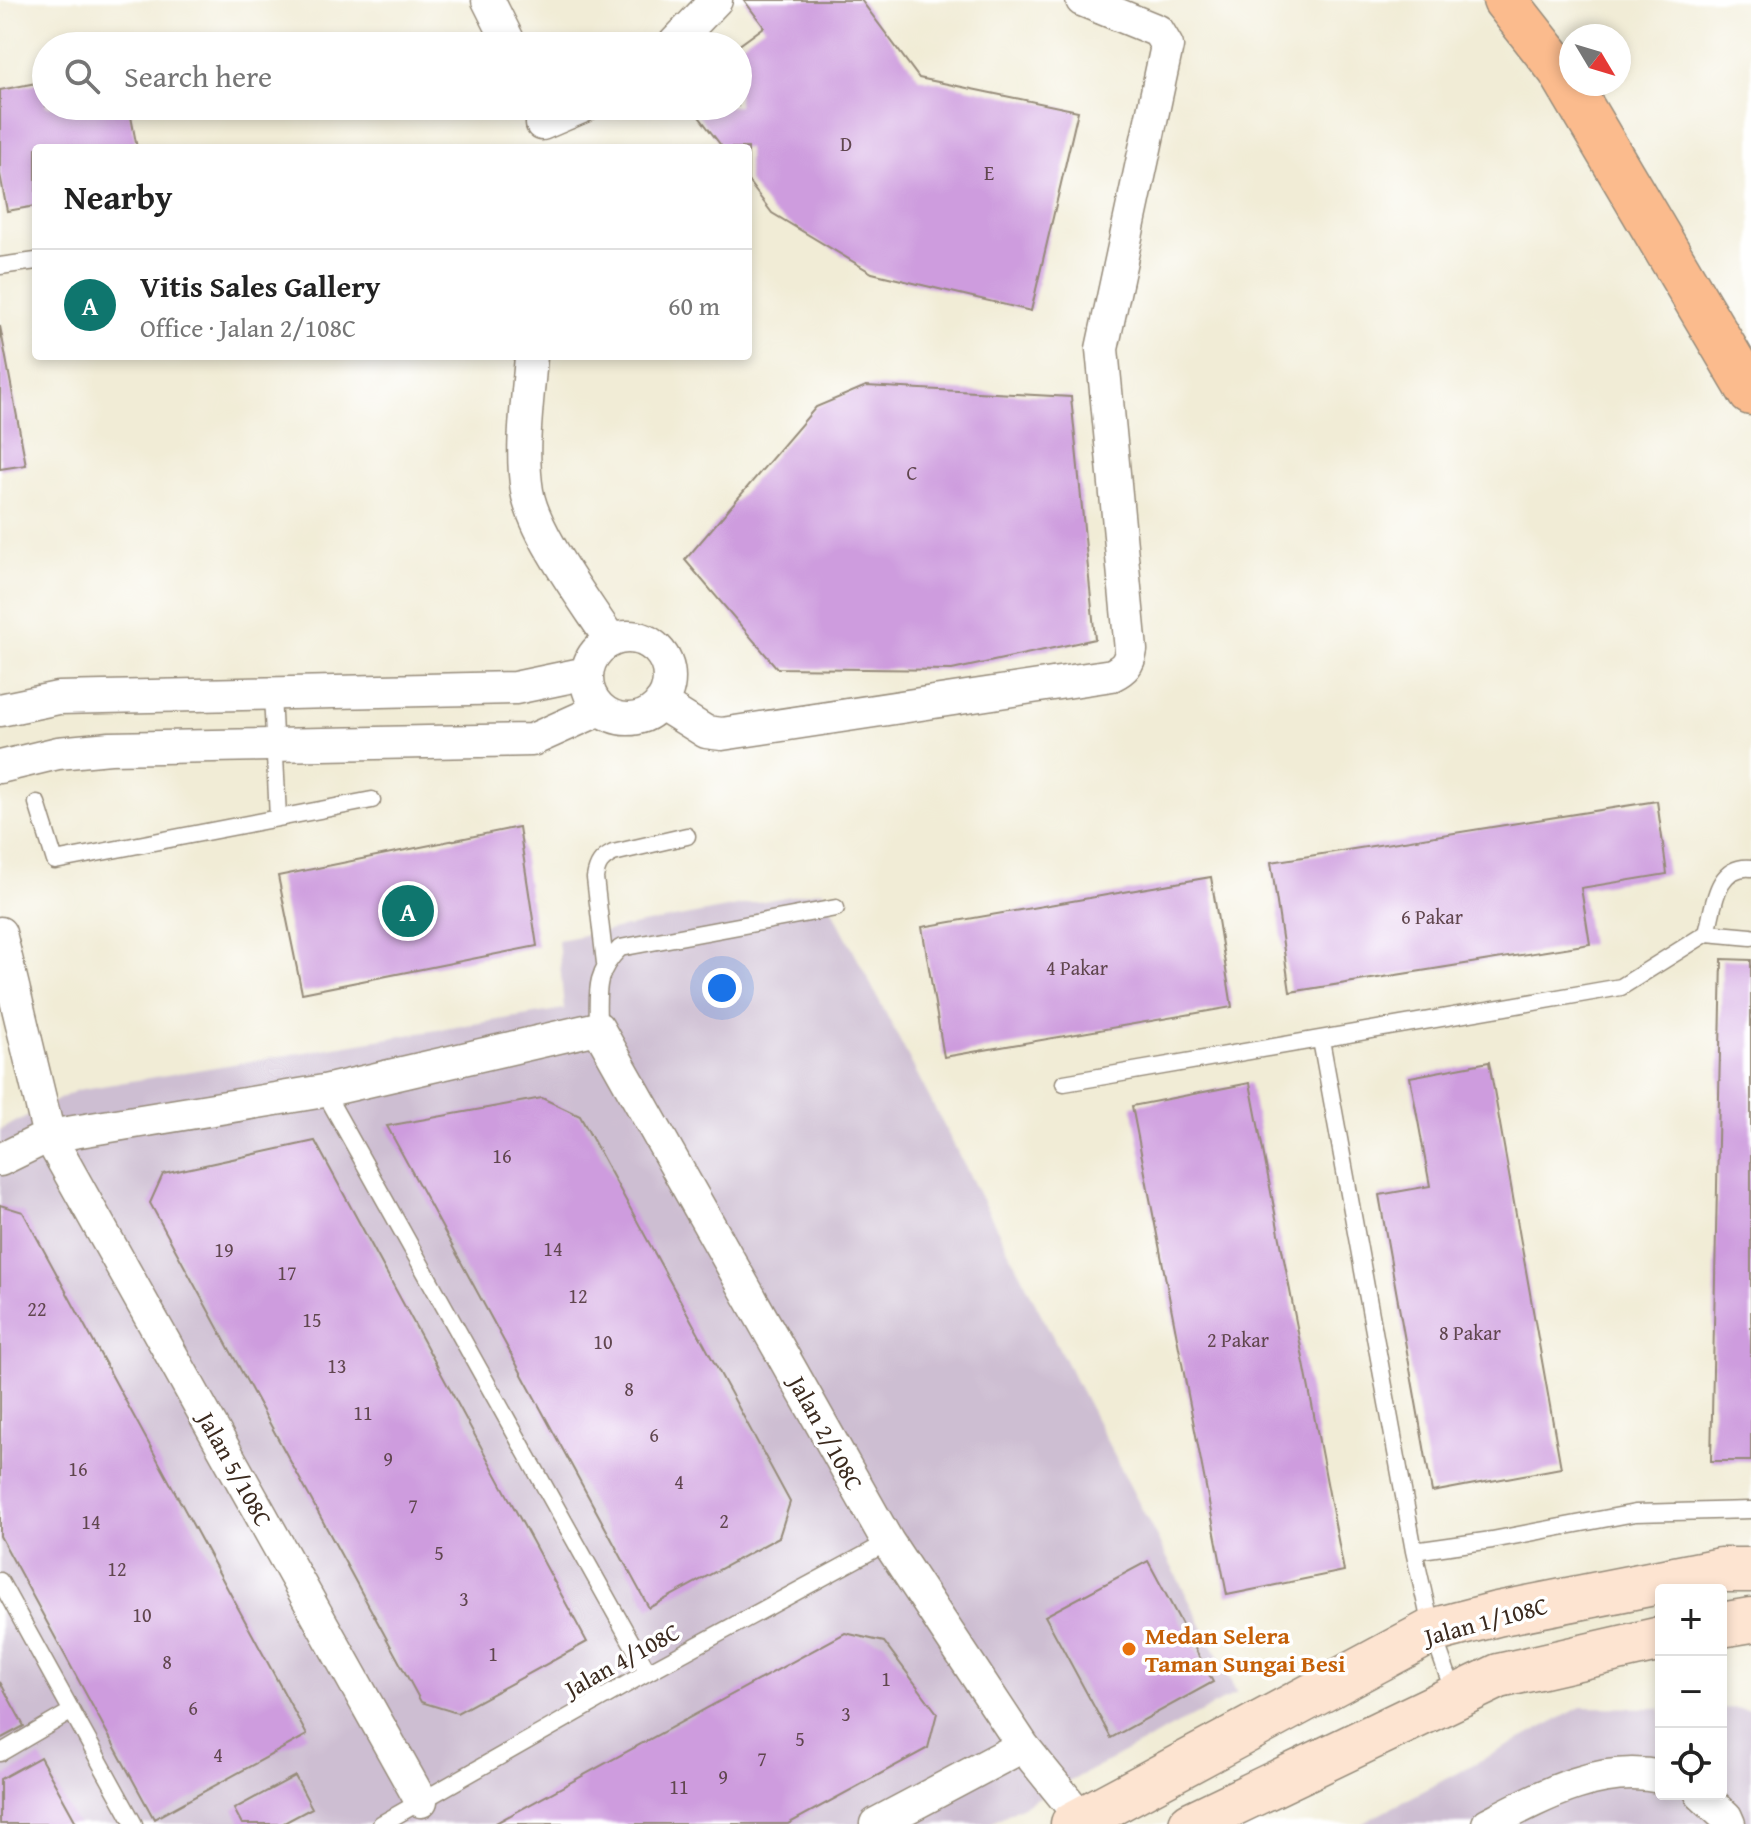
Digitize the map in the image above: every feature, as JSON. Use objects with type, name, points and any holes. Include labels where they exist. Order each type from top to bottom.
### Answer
[{"type":"highway","points":[[1505,0],[1560,70],[1751,393]]},
{"type":"street","points":[[488,0],[504,32]]},
{"type":"street","points":[[685,32],[716,0]]},
{"type":"street","points":[[660,703],[706,732],[722,734],[1112,675],[1122,671],[1129,661],[1131,650],[1102,349],[1167,46],[1158,31],[1082,0]]},
{"type":"street","points":[[531,360],[525,459],[527,492],[537,523],[611,641]]},
{"type":"street","points":[[638,638],[661,652],[669,678],[660,703],[638,718],[612,716],[592,699],[587,673],[591,660],[611,641],[638,638]]},
{"type":"street","points":[[0,710],[58,698],[515,688],[587,673]]},
{"type":"street","points":[[0,767],[58,753],[110,748],[532,740],[601,709]]},
{"type":"street","name":"Jalan 5/108C","points":[[0,933],[49,1136],[412,1812]]},
{"type":"street","points":[[0,1160],[49,1136],[324,1091],[598,1028]]},
{"type":"street","name":"Jalan 2/108C","points":[[598,1028],[888,1542],[1023,1746],[1081,1822]]},
{"type":"street","name":"Jalan 1/108C","points":[[1081,1822],[1432,1631],[1497,1614],[1720,1570],[1751,1570]]},
{"type":"street","points":[[1727,1624],[1751,1620]]},
{"type":"street","points":[[1191,1824],[1499,1676],[1655,1640]]},
{"type":"street","points":[[876,1824],[1023,1746]]},
{"type":"street","points":[[1488,1824],[1553,1790],[1598,1777],[1640,1773],[1655,1776]]},
{"type":"street","points":[[1708,1800],[1726,1817],[1729,1824]]},
{"type":"lane","points":[[0,266],[32,262]]},
{"type":"lane","points":[[272,694],[278,818]]},
{"type":"lane","points":[[37,803],[55,861],[372,800]]},
{"type":"lane","points":[[605,963],[596,867],[603,858],[613,853],[687,836]]},
{"type":"lane","points":[[1707,933],[1724,876],[1733,869],[1751,868]]},
{"type":"lane","points":[[598,1028],[598,982],[605,963],[620,948],[836,908]]},
{"type":"lane","points":[[1064,1083],[1621,987],[1707,933],[1751,937]]},
{"type":"lane","points":[[1321,1040],[1414,1551],[1432,1631],[1455,1697]]},
{"type":"lane","points":[[324,1091],[648,1672]]},
{"type":"lane","points":[[1414,1551],[1635,1513],[1751,1510]]},
{"type":"lane","name":"Jalan 4/108C","points":[[381,1824],[412,1812],[648,1672],[888,1542]]},
{"type":"lane","points":[[0,1581],[134,1824]]},
{"type":"lane","points":[[0,1753],[72,1711]]},
{"type":"shaded area","points":[[822,890],[1237,1693],[989,1824],[0,1824],[0,1130],[77,1090],[564,1009],[558,940]]},
{"type":"shaded area","points":[[1581,1707],[1655,1708],[1655,1800],[1727,1800],[1727,1708],[1751,1709],[1751,1824],[1361,1824]]},
{"type":"building","points":[[744,0],[861,0],[919,78],[1078,111],[1031,311],[872,273],[772,213],[752,186],[752,144],[720,144],[702,120],[752,120],[752,36],[764,27]]},
{"type":"building","points":[[32,84],[32,120],[132,120],[136,144],[32,144],[32,207],[7,211],[0,174],[0,90]]},
{"type":"building","points":[[0,326],[26,465],[0,469]]},
{"type":"building","points":[[866,386],[1071,397],[1095,639],[952,670],[777,668],[685,560],[816,407]]},
{"type":"building","points":[[1657,801],[1667,874],[1581,888],[1590,944],[1290,992],[1271,862]]},
{"type":"building","points":[[519,827],[537,946],[302,993],[278,876]]},
{"type":"building","points":[[1211,877],[1232,1007],[944,1057],[922,927]]},
{"type":"building","points":[[1722,959],[1751,960],[1751,1461],[1711,1461]]},
{"type":"building","points":[[1489,1062],[1561,1468],[1432,1492],[1379,1195],[1430,1186],[1410,1077]]},
{"type":"building","points":[[1250,1083],[1344,1571],[1227,1595],[1132,1106]]},
{"type":"building","points":[[542,1098],[580,1116],[790,1502],[779,1537],[649,1608],[387,1126]]},
{"type":"building","points":[[315,1141],[587,1642],[457,1713],[421,1702],[150,1203],[163,1174]]},
{"type":"building","points":[[0,1205],[23,1212],[307,1735],[154,1819],[0,1536]]},
{"type":"building","name":"Medan Selera Taman Sungai Besi","points":[[1148,1561],[1213,1682],[1111,1738],[1045,1616]]},
{"type":"building","points":[[845,1633],[884,1642],[937,1713],[928,1748],[788,1824],[494,1824]]},
{"type":"building","points":[[0,1682],[24,1726],[0,1739]]},
{"type":"building","points":[[40,1757],[77,1824],[0,1824],[0,1779]]},
{"type":"building","points":[[295,1776],[312,1808],[282,1824],[242,1824],[234,1809]]},
{"type":"place","name":"Vitis Sales Gallery","points":[[408,911]]},
{"type":"place","name":"Medan Selera Taman Sungai Besi","points":[[1129,1649]]}]
